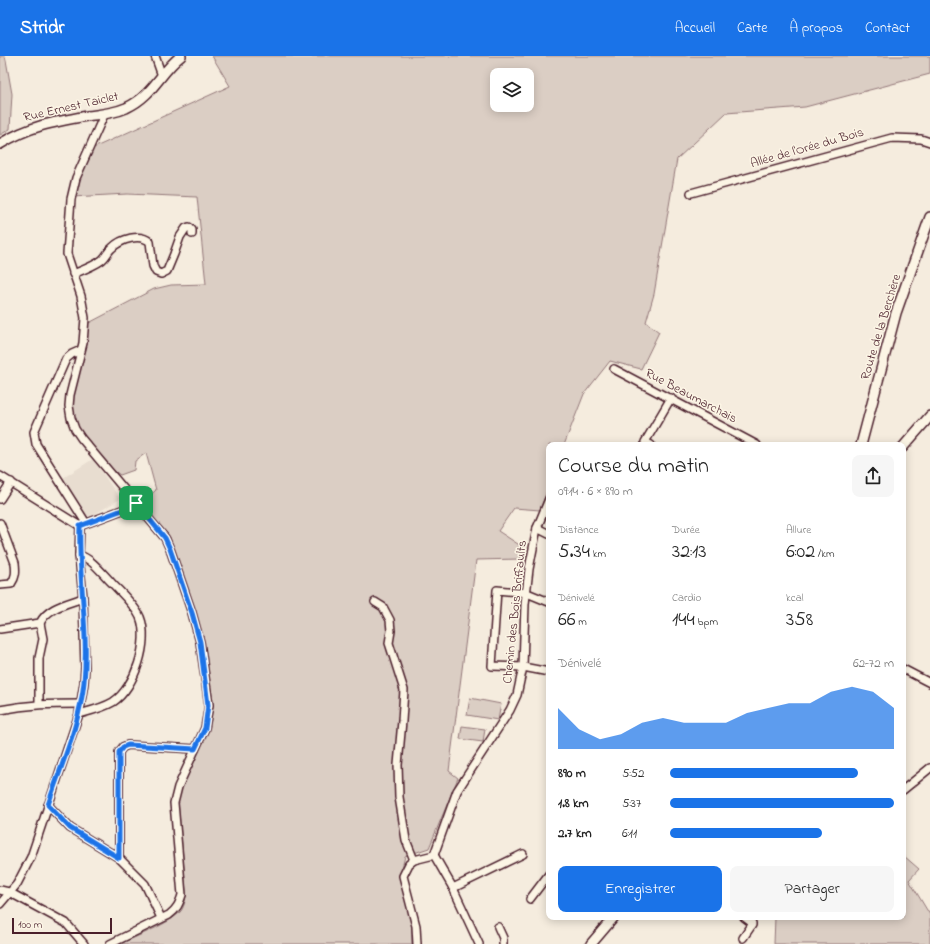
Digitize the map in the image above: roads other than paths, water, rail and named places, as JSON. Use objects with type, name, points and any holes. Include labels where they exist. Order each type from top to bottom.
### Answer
[{"type":"street","points":[[155,56],[163,75]]},
{"type":"street","name":"Rue Ernest Taiclet","points":[[0,144],[27,130],[44,124],[94,115],[104,115],[126,108],[141,100],[172,64],[181,56]]},
{"type":"street","points":[[104,115],[76,178],[71,199],[67,254],[81,296],[85,318],[81,350],[70,395],[69,406],[71,418],[81,438],[165,538],[192,613],[200,642],[208,705],[205,728],[178,787],[174,803],[182,895],[176,910],[110,944]]},
{"type":"street","name":"Allée de l'Orée du Bois","points":[[691,193],[892,138],[921,138],[930,142]]},
{"type":"street","name":"Route de la Berchère","points":[[862,442],[896,313],[930,217]]},
{"type":"street","points":[[73,274],[93,266],[104,259],[112,248],[119,243],[138,237],[146,238],[150,242],[153,266],[156,272],[161,274],[167,271],[186,228],[189,227],[192,230],[192,234]]},
{"type":"street","points":[[0,904],[17,884],[31,856],[79,714],[84,684],[83,598],[79,555],[83,525],[36,444],[34,432],[66,359],[72,354],[81,350]]},
{"type":"street","name":"Rue Beaumarchais","points":[[614,369],[671,398],[746,442]]},
{"type":"street","points":[[645,442],[671,398]]},
{"type":"street","points":[[906,444],[930,416]]},
{"type":"street","points":[[0,476],[83,525]]},
{"type":"street","points":[[0,499],[11,482]]},
{"type":"street","points":[[83,525],[136,503]]},
{"type":"street","name":"Chemin des Bois Briffaults","points":[[434,855],[458,791],[518,695],[523,667],[525,604],[529,569],[537,528],[546,506]]},
{"type":"street","points":[[0,523],[15,563],[16,570],[15,579],[11,584],[0,585]]},
{"type":"street","points":[[537,528],[546,532]]},
{"type":"street","points":[[79,555],[84,556],[98,569],[136,609],[143,627],[143,647],[136,670],[126,690],[113,702],[79,714]]},
{"type":"street","points":[[546,601],[527,593],[497,590],[492,666],[523,667],[546,671]]},
{"type":"street","points":[[38,704],[39,658],[43,638],[40,623],[44,616],[55,608],[83,598]]},
{"type":"street","points":[[375,602],[383,607],[390,620],[391,631],[389,643],[404,690],[398,765],[399,797],[406,840],[414,860]]},
{"type":"street","points":[[0,629],[40,623]]},
{"type":"street","points":[[906,671],[930,683]]},
{"type":"street","points":[[0,710],[23,705],[80,704]]},
{"type":"street","points":[[119,858],[119,752],[123,747],[128,745],[195,749]]},
{"type":"street","points":[[906,788],[930,768]]},
{"type":"street","points":[[48,805],[70,828],[119,858],[145,884],[162,918]]},
{"type":"street","points":[[453,888],[523,854]]},
{"type":"street","points":[[417,944],[416,926],[403,876],[408,864],[414,860],[434,855],[453,888],[479,944]]},
{"type":"street","points":[[530,899],[546,878]]},
{"type":"street","points":[[0,890],[9,892],[66,923],[84,944]]},
{"type":"street","points":[[591,944],[611,920]]},
{"type":"street","points":[[743,938],[752,925],[752,923],[748,920]]},
{"type":"street","points":[[498,927],[503,944]]}]
